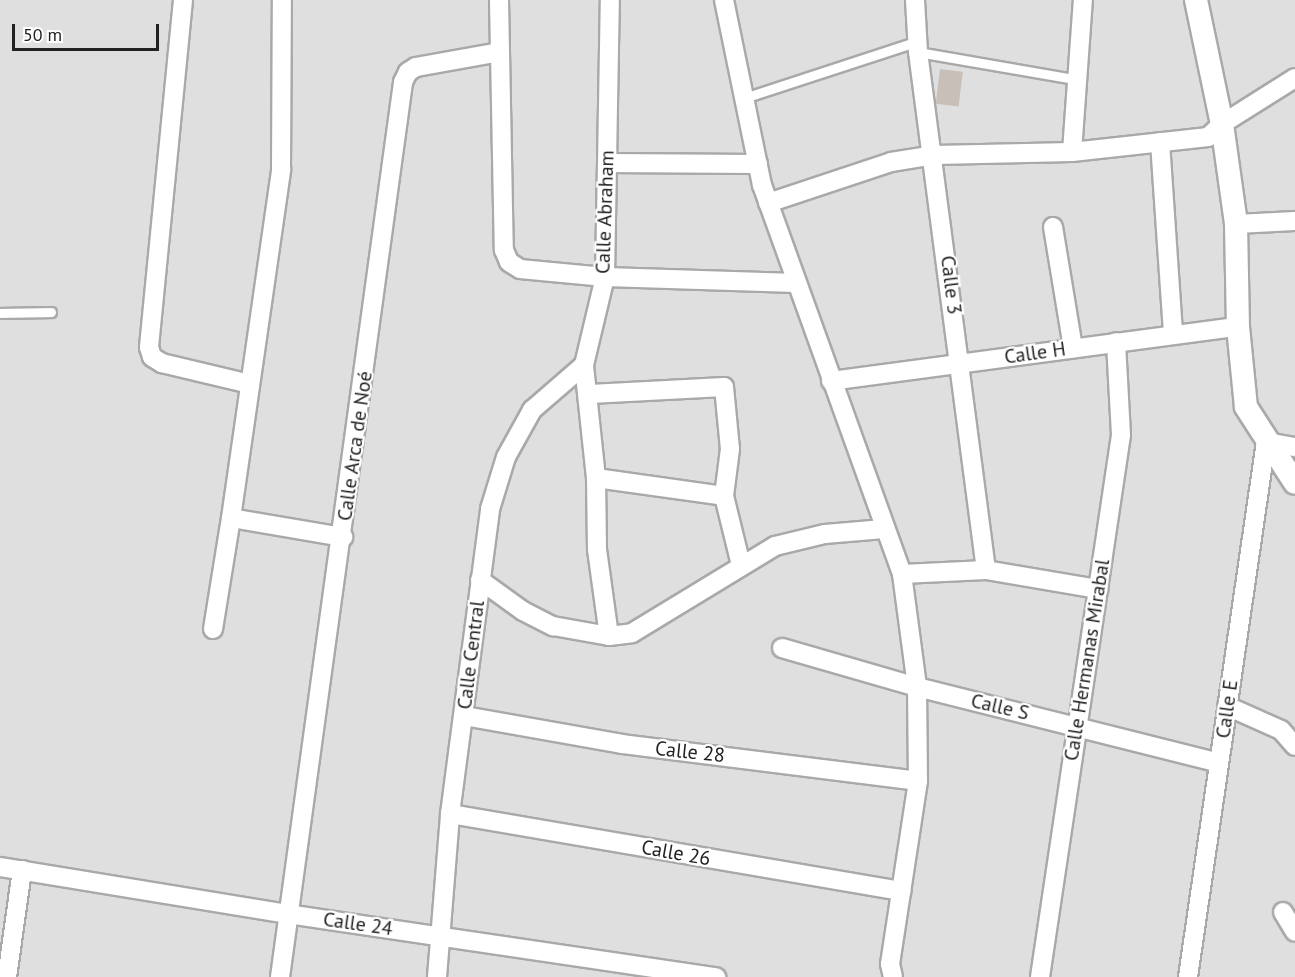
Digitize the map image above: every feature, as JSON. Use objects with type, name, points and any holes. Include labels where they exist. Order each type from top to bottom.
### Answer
[{"type":"street","points":[[183,0],[149,347],[152,357],[162,363],[250,384]]},
{"type":"street","points":[[213,629],[281,169],[282,0]]},
{"type":"street","points":[[500,0],[499,52],[504,250],[509,262],[520,269],[605,277],[796,283]]},
{"type":"street","name":"Calle Abraham","points":[[609,636],[597,549],[596,477],[590,394],[584,365],[605,277],[610,0]]},
{"type":"street","points":[[724,0],[768,203],[902,574],[917,687],[918,781],[890,964],[893,977]]},
{"type":"street","name":"Calle 3","points":[[915,0],[918,46],[962,363],[986,570]]},
{"type":"street","points":[[1072,152],[1075,79],[1083,0]]},
{"type":"street","points":[[1196,0],[1215,130],[1236,224],[1238,327],[1246,407],[1266,442],[1295,483]]},
{"type":"street","name":"Calle Arca de Noé","points":[[280,977],[287,914],[343,537],[403,82],[416,67],[499,52]]},
{"type":"street","points":[[768,203],[891,162],[934,155],[1072,152],[1160,142],[1215,130],[1295,78]]},
{"type":"street","points":[[1160,142],[1173,334]]},
{"type":"street","points":[[607,163],[758,164]]},
{"type":"street","points":[[1236,224],[1295,221]]},
{"type":"street","points":[[1053,227],[1073,348]]},
{"type":"street","name":"Calle H","points":[[831,381],[1238,327]]},
{"type":"street","name":"Calle Hermanas Mirabal","points":[[1040,977],[1121,435],[1116,342]]},
{"type":"street","name":"Calle Central","points":[[437,977],[450,814],[490,509],[506,457],[532,410],[584,365]]},
{"type":"street","points":[[590,394],[724,387],[730,449],[724,496],[741,565]]},
{"type":"street","points":[[1266,442],[1295,447]]},
{"type":"street","name":"Calle E","points":[[1188,977],[1266,442]]},
{"type":"street","points":[[596,477],[724,496]]},
{"type":"street","points":[[231,518],[343,537]]},
{"type":"street","points":[[480,580],[523,610],[553,626],[609,636],[632,633],[775,546],[825,534],[884,529]]},
{"type":"street","points":[[902,574],[986,570],[1098,590]]},
{"type":"street","name":"Calle S","points":[[782,648],[917,687],[1077,725],[1219,763]]},
{"type":"street","points":[[1227,706],[1281,730],[1295,746]]},
{"type":"street","name":"Calle 28","points":[[464,716],[622,744],[918,781]]},
{"type":"street","name":"Calle 26","points":[[450,814],[901,891]]},
{"type":"street","name":"Calle 24","points":[[0,867],[440,937],[610,969],[716,977]]},
{"type":"street","points":[[7,977],[22,870]]},
{"type":"street","points":[[1283,912],[1295,932]]},
{"type":"lane","points":[[744,98],[918,46],[1075,79]]},
{"type":"lane","points":[[0,313],[51,312]]},
{"type":"shaded area","points":[[0,0],[1295,0],[1295,977],[0,977]]},
{"type":"building","points":[[940,69],[963,72],[959,107],[936,104]]}]
